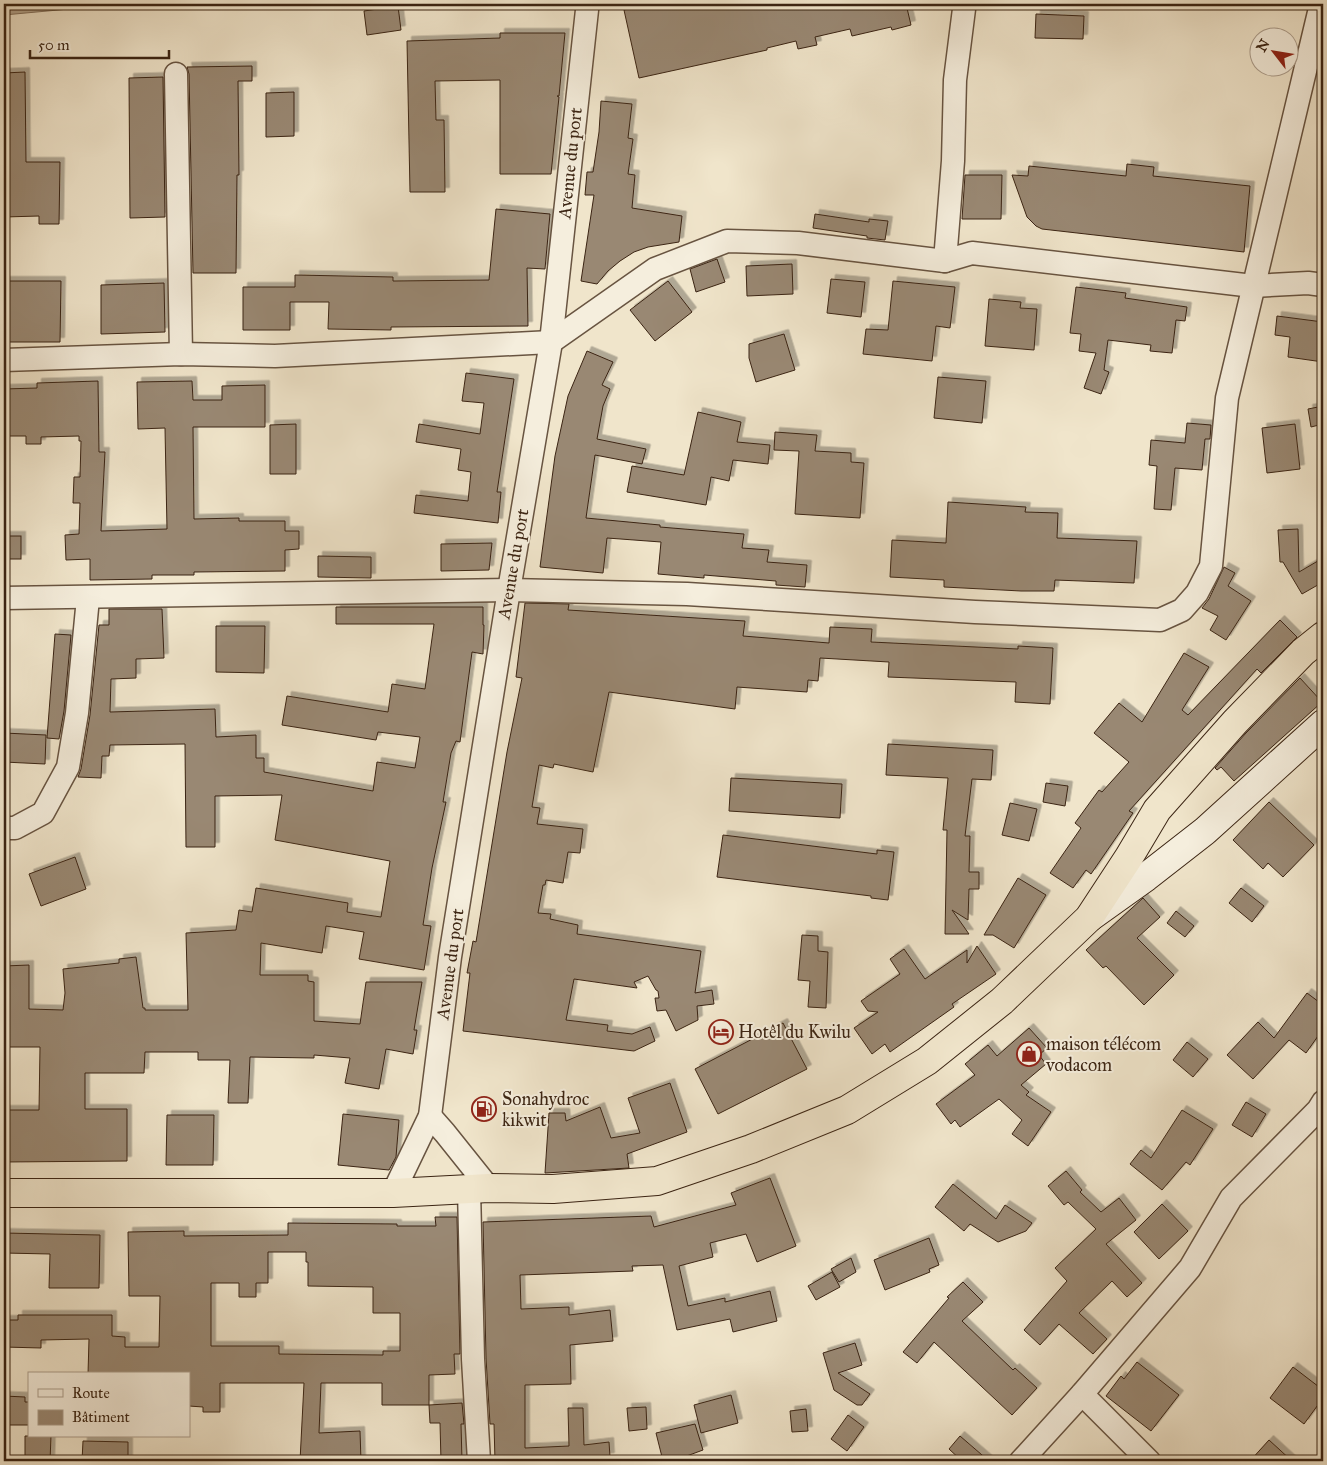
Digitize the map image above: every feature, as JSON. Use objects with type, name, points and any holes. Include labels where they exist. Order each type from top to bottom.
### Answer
[{"type":"highway","points":[[4,1193],[393,1193],[479,1188],[554,1189],[657,1181],[751,1148],[847,1110],[927,1061],[1002,1001],[1089,918],[1129,858],[1156,810],[1255,701],[1303,652],[1323,636]]},
{"type":"main road","points":[[1089,918],[1205,831],[1323,724]]},
{"type":"street","points":[[4,598],[509,590],[687,594],[975,612],[1160,620],[1182,610],[1198,593],[1211,566],[1227,398],[1321,4]]},
{"type":"street","points":[[946,261],[953,161],[955,80],[964,9]]},
{"type":"street","name":"Avenue du port","points":[[393,1193],[430,1116],[450,957],[551,342],[587,10]]},
{"type":"street","points":[[176,74],[181,354]]},
{"type":"street","points":[[4,360],[181,354],[275,356],[551,342],[655,269],[727,241],[798,243],[946,261],[972,253],[1253,286],[1308,283],[1323,285]]},
{"type":"street","points":[[4,828],[15,828],[43,813],[68,767],[77,713],[88,598]]},
{"type":"street","points":[[1021,1461],[1082,1394],[1190,1268],[1231,1198],[1318,1110],[1323,1102]]},
{"type":"street","points":[[430,1116],[446,1133],[479,1188],[473,1359],[479,1461]]},
{"type":"street","points":[[1082,1394],[1149,1461]]},
{"type":"shaded area","points":[[4,4],[123,4],[4,15]]},
{"type":"building","points":[[653,4],[906,4],[911,25],[892,30],[891,27],[852,36],[850,29],[815,37],[817,45],[798,49],[796,41],[767,48],[767,50],[639,78],[624,10]]},
{"type":"building","points":[[398,6],[401,30],[367,35],[364,11]]},
{"type":"building","points":[[1036,14],[1084,16],[1083,39],[1035,38]]},
{"type":"building","points":[[500,33],[565,33],[559,96],[557,96],[559,97],[551,174],[500,174],[500,80],[435,81],[436,120],[444,120],[445,192],[410,192],[407,41],[500,38]]},
{"type":"building","points":[[252,66],[252,81],[238,81],[239,175],[237,175],[236,273],[193,273],[189,74],[187,67]]},
{"type":"building","points":[[25,72],[26,162],[60,162],[59,224],[39,224],[39,216],[4,217],[4,73]]},
{"type":"building","points":[[163,77],[165,217],[130,218],[129,78]]},
{"type":"building","points":[[294,92],[294,136],[266,137],[266,93]]},
{"type":"building","points":[[601,101],[632,104],[628,138],[633,139],[628,174],[635,175],[632,208],[682,216],[679,242],[648,247],[634,252],[608,271],[597,284],[581,281],[594,195],[585,195],[587,172],[593,172]]},
{"type":"building","points":[[1127,164],[1154,167],[1153,176],[1250,186],[1244,252],[1042,229],[1027,217],[1012,175],[1028,176],[1029,166],[1126,176]]},
{"type":"building","points":[[965,175],[1002,175],[1001,219],[962,219]]},
{"type":"building","points":[[496,209],[550,214],[545,269],[527,268],[528,326],[391,327],[391,330],[328,329],[329,302],[290,302],[290,330],[243,330],[243,287],[295,287],[295,275],[393,277],[393,281],[489,280]]},
{"type":"building","points":[[815,214],[869,222],[869,219],[888,221],[885,240],[813,228]]},
{"type":"building","points":[[717,259],[725,282],[696,292],[690,269]]},
{"type":"building","points":[[792,264],[793,294],[747,296],[746,266]]},
{"type":"building","points":[[831,279],[865,282],[861,317],[827,313]]},
{"type":"building","points":[[4,281],[61,281],[60,342],[4,342]]},
{"type":"building","points":[[668,281],[692,312],[655,341],[630,310]]},
{"type":"building","points":[[893,281],[955,287],[950,328],[936,326],[932,361],[863,354],[866,329],[888,330]]},
{"type":"building","points":[[164,283],[165,332],[101,334],[101,285]]},
{"type":"building","points":[[1076,287],[1126,293],[1125,298],[1187,307],[1185,321],[1176,320],[1172,353],[1150,351],[1151,345],[1108,340],[1104,370],[1109,372],[1101,394],[1084,388],[1096,353],[1079,351],[1081,334],[1070,333]]},
{"type":"building","points":[[989,299],[1021,302],[1020,308],[1037,309],[1034,350],[985,346]]},
{"type":"building","points":[[1277,316],[1323,322],[1323,362],[1288,357],[1290,337],[1275,335]]},
{"type":"building","points":[[784,334],[795,370],[756,382],[749,358],[749,344]]},
{"type":"building","points":[[587,351],[613,362],[602,385],[610,389],[603,406],[597,439],[646,449],[642,464],[595,455],[586,518],[744,534],[742,548],[769,550],[767,562],[807,565],[805,587],[776,585],[776,581],[704,575],[704,578],[658,574],[661,542],[607,538],[603,573],[540,567],[555,456],[568,396]]},
{"type":"building","points":[[466,373],[514,379],[497,492],[501,492],[498,523],[414,513],[416,495],[468,501],[471,472],[458,470],[461,449],[416,442],[419,424],[480,434],[484,403],[462,401]]},
{"type":"building","points":[[938,377],[986,381],[982,423],[934,418]]},
{"type":"building","points":[[98,381],[99,452],[105,452],[101,531],[167,529],[165,428],[138,429],[137,382],[192,381],[193,400],[222,400],[222,386],[265,385],[265,427],[193,427],[194,519],[239,518],[239,521],[285,521],[285,531],[299,531],[299,549],[285,550],[285,571],[194,572],[194,575],[152,575],[152,579],[90,580],[90,559],[66,560],[65,535],[79,534],[80,503],[73,503],[74,477],[80,477],[81,441],[79,441],[79,436],[41,437],[41,444],[26,444],[26,436],[4,436],[4,389],[37,388],[37,383]]},
{"type":"building","points":[[1323,406],[1323,424],[1311,427],[1308,409]]},
{"type":"building","points":[[698,412],[741,422],[737,442],[770,445],[768,464],[733,460],[729,481],[711,477],[706,505],[627,492],[632,466],[684,475]]},
{"type":"building","points":[[1187,423],[1211,425],[1210,439],[1205,439],[1202,470],[1175,468],[1171,510],[1154,509],[1157,466],[1149,465],[1151,440],[1185,443]]},
{"type":"building","points":[[296,424],[296,474],[270,474],[270,425]]},
{"type":"building","points":[[1295,424],[1300,469],[1267,473],[1262,428]]},
{"type":"building","points":[[775,432],[817,435],[815,451],[851,453],[851,462],[864,463],[860,518],[795,514],[799,451],[774,450]]},
{"type":"building","points":[[948,502],[1026,507],[1025,512],[1058,513],[1057,538],[1137,541],[1134,583],[1055,580],[1054,591],[1021,591],[944,587],[944,580],[890,577],[892,540],[946,543]]},
{"type":"building","points":[[1298,529],[1299,572],[1323,558],[1323,582],[1302,594],[1283,562],[1280,562],[1278,530]]},
{"type":"building","points":[[4,536],[21,536],[21,559],[4,559]]},
{"type":"building","points":[[492,543],[489,570],[441,571],[441,544]]},
{"type":"building","points":[[318,556],[371,557],[371,578],[318,577]]},
{"type":"building","points":[[1224,567],[1235,573],[1228,586],[1251,601],[1226,640],[1210,630],[1218,616],[1202,608],[1209,599]]},
{"type":"building","points":[[525,603],[569,604],[568,610],[745,621],[743,636],[829,643],[830,627],[872,629],[871,642],[1018,649],[1018,646],[1053,648],[1050,704],[1015,702],[1016,682],[888,677],[889,662],[820,658],[818,681],[808,680],[807,692],[737,687],[735,709],[609,692],[593,772],[554,764],[553,768],[539,765],[532,807],[540,808],[537,824],[583,829],[580,853],[568,852],[563,883],[546,880],[545,885],[543,885],[538,913],[551,914],[550,919],[578,925],[577,934],[701,951],[695,993],[712,990],[714,1004],[697,1006],[698,1020],[676,1031],[666,1010],[657,1011],[655,998],[659,998],[658,991],[648,976],[634,982],[637,988],[574,979],[566,1020],[608,1025],[607,1031],[632,1034],[650,1027],[655,1041],[634,1051],[463,1031],[470,973],[467,973],[473,941],[476,942],[507,752],[522,678],[516,677]]},
{"type":"building","points":[[336,607],[483,607],[483,654],[472,652],[460,742],[456,741],[451,753],[443,802],[446,802],[432,868],[423,925],[431,926],[424,970],[359,959],[364,932],[326,926],[322,953],[261,943],[260,975],[308,975],[308,981],[314,982],[314,1021],[360,1024],[366,982],[422,982],[414,1030],[417,1030],[413,1054],[386,1049],[379,1089],[345,1083],[350,1058],[314,1055],[314,1058],[250,1057],[248,1103],[228,1103],[230,1060],[198,1060],[198,1052],[145,1052],[144,1073],[85,1073],[85,1109],[127,1109],[127,1161],[4,1162],[4,1110],[39,1110],[40,1047],[4,1047],[4,966],[29,965],[29,1009],[63,1010],[65,993],[63,969],[119,963],[119,959],[136,957],[143,1008],[145,1010],[188,1010],[186,933],[236,930],[239,910],[252,912],[256,888],[348,903],[347,912],[381,917],[390,861],[275,840],[282,795],[215,796],[215,847],[186,847],[185,744],[110,745],[109,756],[102,756],[101,778],[78,777],[90,715],[99,625],[109,625],[109,609],[162,609],[164,658],[136,659],[136,678],[111,679],[110,712],[215,709],[216,737],[256,735],[256,758],[264,758],[264,772],[373,791],[377,762],[415,768],[420,737],[378,732],[376,740],[282,725],[287,696],[388,712],[392,684],[425,689],[434,624],[336,624]]},
{"type":"building","points":[[1280,620],[1297,637],[1261,673],[1257,669],[1129,811],[1133,813],[1091,874],[1086,870],[1073,888],[1050,873],[1081,828],[1075,823],[1099,790],[1102,792],[1129,762],[1094,733],[1119,703],[1142,722],[1184,653],[1209,667],[1182,710],[1188,715]]},
{"type":"building","points":[[216,626],[265,626],[264,673],[216,672]]},
{"type":"building","points":[[55,634],[71,635],[64,711],[59,739],[47,738]]},
{"type":"building","points":[[1300,678],[1322,702],[1234,781],[1221,767],[1217,770],[1215,768],[1246,733]]},
{"type":"building","points":[[4,733],[46,735],[45,764],[4,762]]},
{"type":"building","points":[[888,744],[993,750],[991,780],[972,779],[965,836],[970,836],[969,872],[979,872],[979,889],[969,889],[968,920],[952,910],[969,934],[945,934],[947,830],[943,830],[948,778],[886,775]]},
{"type":"building","points":[[731,778],[842,784],[840,818],[729,811]]},
{"type":"building","points":[[1046,783],[1068,786],[1065,806],[1043,802]]},
{"type":"building","points":[[1269,802],[1314,845],[1283,877],[1268,863],[1263,869],[1233,840]]},
{"type":"building","points":[[1010,803],[1037,809],[1029,841],[1002,835]]},
{"type":"building","points":[[723,835],[877,854],[877,850],[894,852],[888,900],[871,898],[871,896],[717,877]]},
{"type":"building","points":[[75,857],[86,889],[41,906],[29,874]]},
{"type":"building","points":[[1018,878],[1046,895],[1014,948],[993,935],[984,935]]},
{"type":"building","points":[[1241,888],[1264,906],[1252,922],[1229,903]]},
{"type":"building","points":[[1143,898],[1160,917],[1137,938],[1174,975],[1144,1005],[1106,966],[1103,968],[1086,950]]},
{"type":"building","points":[[1176,911],[1194,926],[1185,937],[1167,923]]},
{"type":"building","points":[[802,935],[818,936],[818,951],[828,952],[826,1008],[808,1007],[810,981],[798,980]]},
{"type":"building","points":[[977,946],[996,974],[952,1004],[954,1007],[890,1052],[885,1044],[872,1054],[854,1028],[878,1012],[868,1011],[861,1001],[900,974],[890,959],[904,949],[925,979],[967,950],[967,963]]},
{"type":"building","points":[[1307,993],[1323,1005],[1323,1029],[1306,1053],[1289,1040],[1253,1079],[1227,1055],[1258,1022],[1274,1038]]},
{"type":"building","points":[[783,1023],[807,1069],[718,1114],[695,1069]]},
{"type":"building","points":[[1029,1028],[1047,1048],[1039,1055],[1046,1064],[1021,1085],[1029,1092],[1026,1095],[1051,1112],[1028,1146],[1012,1134],[1022,1120],[999,1099],[960,1127],[955,1120],[951,1124],[936,1104],[975,1075],[965,1064],[988,1045],[997,1056]]},
{"type":"building","points":[[1187,1042],[1208,1059],[1193,1077],[1173,1060]]},
{"type":"building","points":[[670,1083],[687,1132],[627,1154],[629,1168],[545,1173],[549,1113],[565,1113],[566,1121],[600,1107],[611,1138],[640,1133],[628,1098]]},
{"type":"building","points":[[1246,1102],[1266,1114],[1252,1137],[1232,1125]]},
{"type":"building","points":[[1182,1110],[1213,1129],[1190,1165],[1186,1162],[1162,1190],[1130,1164],[1141,1150],[1151,1158]]},
{"type":"building","points":[[343,1114],[399,1120],[396,1157],[389,1170],[338,1165]]},
{"type":"building","points":[[167,1115],[214,1115],[213,1165],[166,1165]]},
{"type":"building","points":[[1066,1171],[1082,1190],[1080,1192],[1101,1212],[1119,1198],[1136,1220],[1106,1244],[1142,1283],[1127,1297],[1112,1281],[1079,1313],[1107,1339],[1093,1354],[1059,1324],[1040,1345],[1024,1330],[1067,1281],[1055,1268],[1096,1229],[1068,1202],[1064,1205],[1048,1186]]},
{"type":"building","points":[[770,1178],[796,1246],[757,1262],[746,1234],[710,1243],[713,1257],[679,1266],[688,1306],[725,1298],[725,1302],[770,1291],[777,1321],[733,1332],[730,1319],[677,1330],[663,1265],[632,1266],[633,1271],[520,1275],[521,1309],[569,1307],[569,1315],[610,1310],[613,1341],[570,1345],[571,1384],[525,1385],[525,1448],[569,1446],[568,1408],[583,1408],[584,1445],[609,1442],[610,1457],[584,1461],[495,1461],[494,1424],[490,1424],[486,1358],[483,1222],[651,1216],[654,1227],[736,1205],[731,1193]]},
{"type":"building","points":[[953,1184],[996,1219],[1005,1205],[1032,1223],[1026,1231],[998,1242],[970,1224],[964,1231],[935,1207]]},
{"type":"building","points":[[1162,1204],[1188,1231],[1159,1259],[1134,1232]]},
{"type":"building","points":[[435,1217],[457,1217],[460,1354],[454,1354],[455,1374],[429,1375],[429,1405],[382,1405],[382,1383],[321,1383],[319,1433],[360,1431],[361,1461],[300,1461],[304,1383],[220,1383],[220,1412],[203,1412],[203,1407],[190,1406],[190,1372],[88,1372],[89,1339],[41,1340],[41,1348],[4,1347],[4,1320],[18,1320],[18,1315],[112,1315],[112,1336],[125,1337],[125,1347],[159,1347],[160,1296],[129,1296],[128,1232],[184,1231],[184,1236],[288,1235],[288,1223],[397,1224],[397,1226],[436,1226]],"holes":[[[268,1252],[306,1252],[306,1262],[308,1262],[308,1286],[373,1287],[373,1313],[400,1313],[400,1351],[383,1351],[383,1355],[279,1354],[279,1346],[211,1346],[211,1283],[239,1283],[239,1297],[256,1297],[256,1283],[268,1283]]]},
{"type":"building","points":[[4,1233],[100,1235],[99,1288],[49,1288],[50,1254],[4,1253]]},
{"type":"building","points":[[929,1238],[939,1265],[929,1269],[930,1272],[885,1290],[874,1260]]},
{"type":"building","points":[[851,1258],[856,1272],[839,1282],[831,1269]]},
{"type":"building","points":[[832,1272],[840,1287],[816,1300],[808,1286]]},
{"type":"building","points":[[963,1282],[983,1302],[962,1321],[1013,1370],[1015,1368],[1037,1388],[1012,1415],[934,1342],[917,1363],[903,1352],[949,1298],[947,1297]]},
{"type":"building","points":[[855,1343],[862,1365],[838,1373],[870,1394],[862,1405],[857,1405],[834,1390],[823,1353]]},
{"type":"building","points":[[1137,1362],[1179,1395],[1151,1431],[1106,1396],[1121,1376],[1124,1379]]},
{"type":"building","points":[[1293,1367],[1323,1390],[1323,1398],[1304,1424],[1270,1398]]},
{"type":"building","points":[[731,1395],[738,1423],[701,1433],[694,1405]]},
{"type":"building","points":[[4,1396],[25,1397],[25,1402],[28,1402],[28,1425],[4,1425]]},
{"type":"building","points":[[462,1403],[464,1424],[461,1424],[462,1461],[441,1461],[440,1423],[430,1423],[429,1405]]},
{"type":"building","points":[[646,1407],[647,1429],[629,1431],[627,1408]]},
{"type":"building","points":[[806,1409],[808,1431],[792,1432],[790,1411]]},
{"type":"building","points":[[848,1415],[864,1427],[847,1451],[831,1439]]},
{"type":"building","points":[[695,1424],[703,1450],[684,1457],[663,1461],[656,1433]]},
{"type":"building","points":[[25,1436],[28,1436],[28,1438],[51,1438],[50,1461],[25,1461]]},
{"type":"building","points":[[960,1436],[989,1461],[962,1461],[949,1449]]},
{"type":"building","points":[[1269,1440],[1292,1461],[1250,1461]]},
{"type":"building","points":[[83,1441],[128,1442],[128,1461],[82,1461]]},
{"type":"place","name":"Hotêl du Kwilu","points":[[721,1032]]},
{"type":"place","name":"maison télécom vodacom","points":[[1029,1054]]},
{"type":"place","name":"Sonahydroc kikwit","points":[[484,1109]]}]
